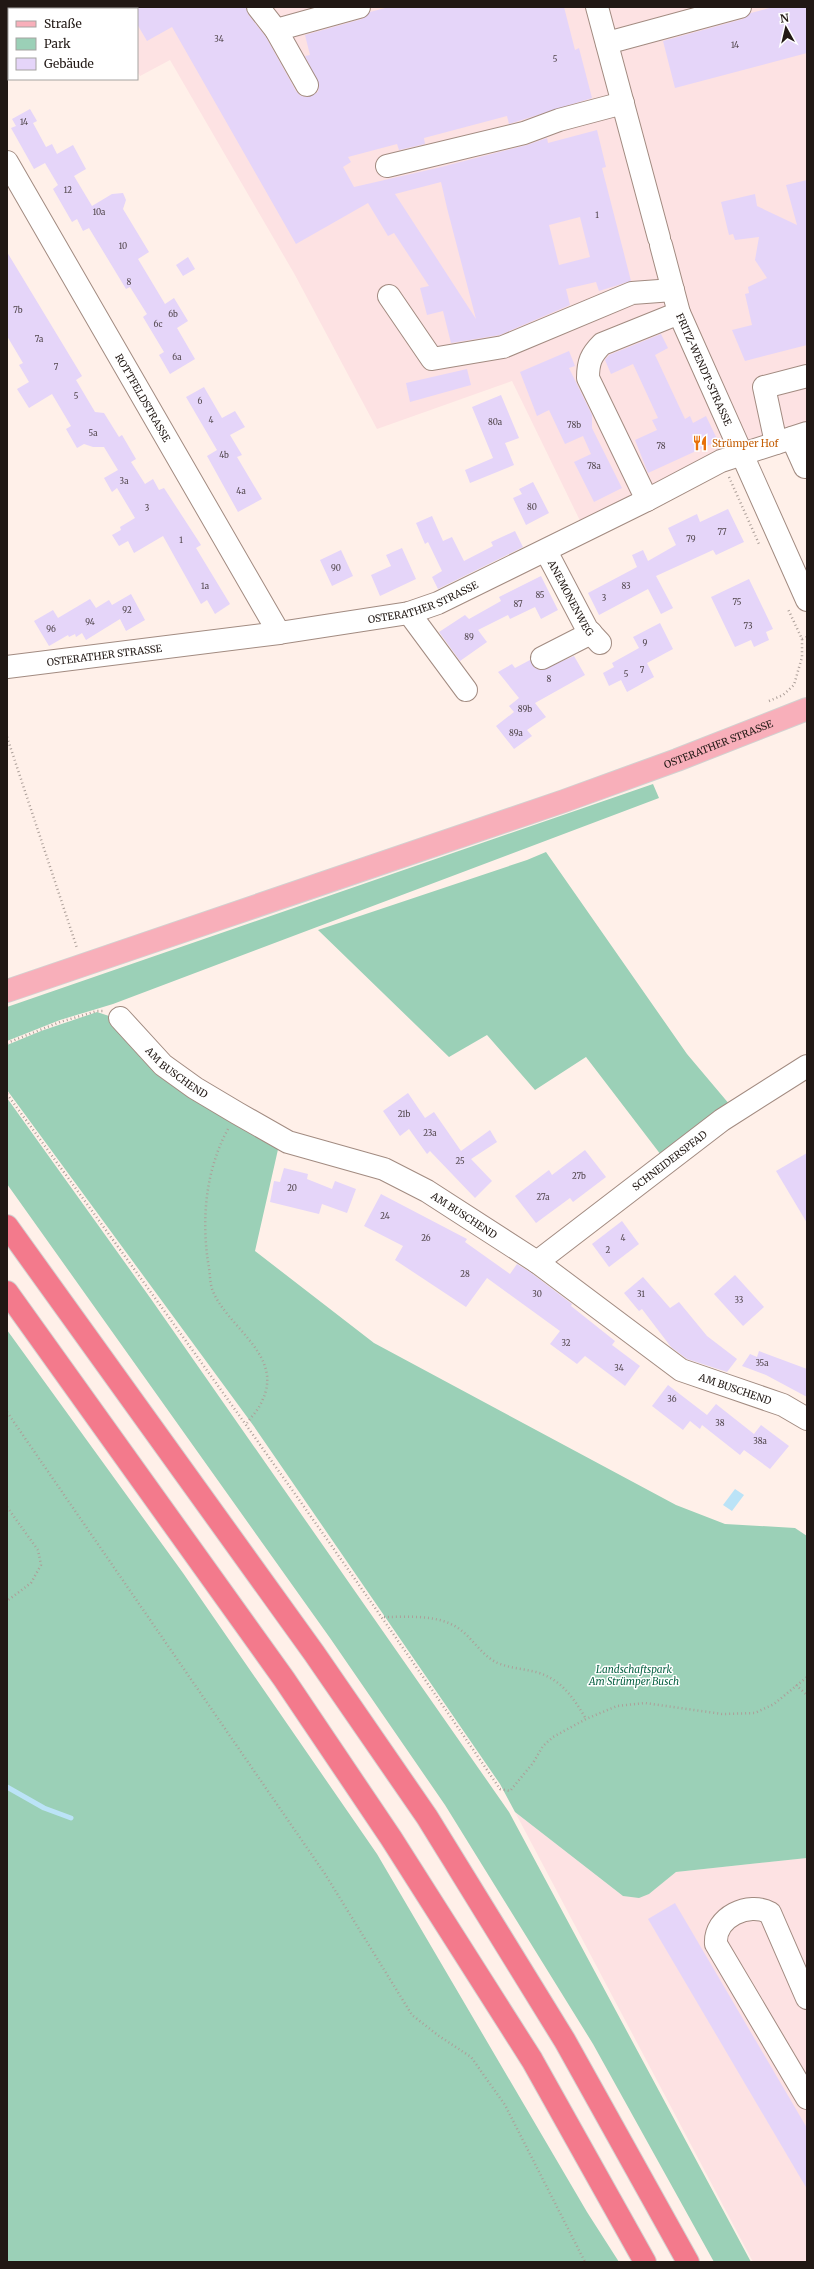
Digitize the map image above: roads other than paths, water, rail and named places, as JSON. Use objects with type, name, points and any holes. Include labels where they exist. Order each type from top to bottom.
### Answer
[{"type":"highway","points":[[7,1226],[314,1653],[427,1817],[565,2041],[688,2262]]},
{"type":"highway","points":[[7,1292],[284,1679],[391,1838],[532,2060],[645,2262]]},
{"type":"main road","name":"OSTERATHER STRASSE","points":[[7,991],[564,801],[800,712]]},
{"type":"street","points":[[258,7],[276,30],[307,84]]},
{"type":"street","points":[[276,30],[359,7]]},
{"type":"street","name":"FRITZ-WENDT-STRASSE","points":[[597,7],[679,313],[807,600]]},
{"type":"street","points":[[607,43],[740,7]]},
{"type":"street","points":[[387,166],[524,133],[559,120],[623,103]]},
{"type":"street","name":"ROTTFELDSTRASSE","points":[[7,162],[279,633]]},
{"type":"street","points":[[389,296],[432,359],[503,347],[632,293],[673,290]]},
{"type":"street","points":[[648,500],[588,378],[588,364],[592,354],[602,344],[679,313]]},
{"type":"street","points":[[805,467],[792,438],[764,387],[807,376]]},
{"type":"street","name":"OSTERATHER STRASSE","points":[[7,667],[279,633],[409,613],[438,603],[546,551],[648,500],[721,461],[741,453],[792,438]]},
{"type":"street","name":"ANEMONENWEG","points":[[542,658],[595,638],[546,551]]},
{"type":"street","points":[[409,613],[466,690]]},
{"type":"street","name":"AM BUSCHEND","points":[[120,1018],[162,1065],[195,1088],[237,1113],[288,1142],[390,1172],[427,1191],[537,1262],[681,1370],[783,1405],[807,1419]]},
{"type":"street","name":"SCHNEIDERSPFAD","points":[[537,1262],[722,1120],[807,1066]]},
{"type":"street","points":[[807,1998],[770,1913],[761,1908],[745,1910],[722,1922],[715,1934],[716,1944],[807,2098]]},
{"type":"water","points":[[735,1489],[744,1495],[732,1511],[723,1505]]},
{"type":"waterway","points":[[7,1787],[44,1808],[71,1818]]},
{"type":"place","name":"Strümper Hof","points":[[700,443]]},
{"type":"park label","name":"Landschaftspark Am Strümper Busch","points":[[634,1674]]}]
